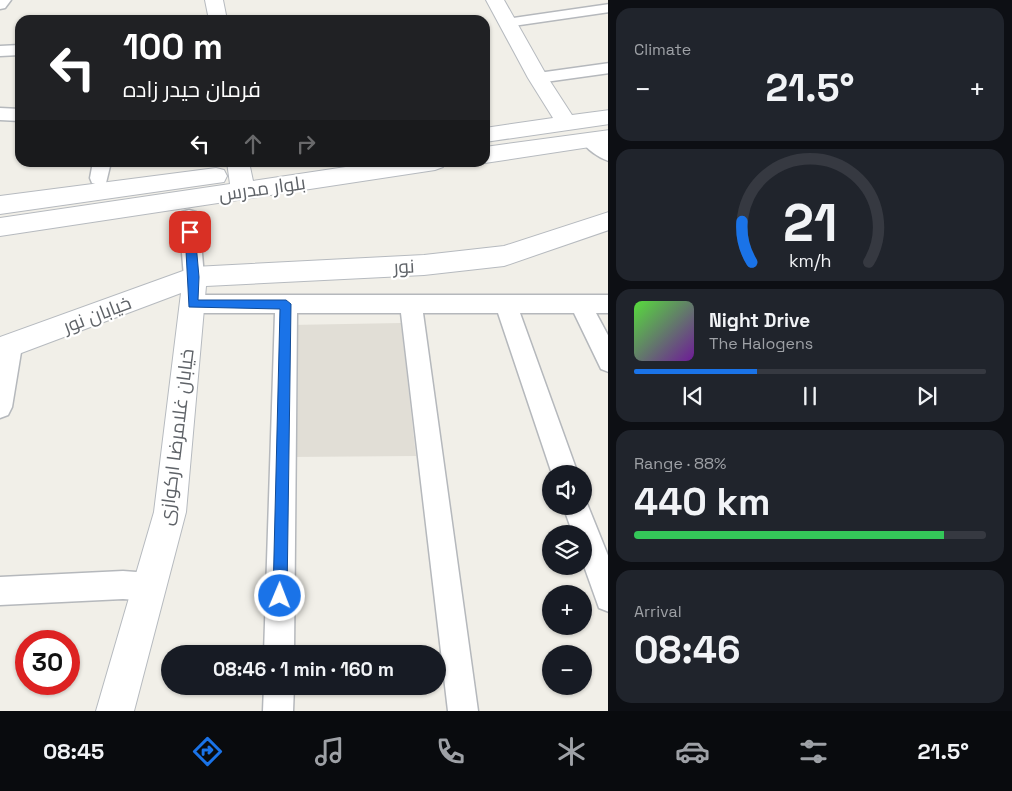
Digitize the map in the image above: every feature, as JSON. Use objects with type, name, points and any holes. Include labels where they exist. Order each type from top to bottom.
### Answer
[{"type":"street","points":[[0,5],[4,0]]},
{"type":"street","points":[[201,0],[203,15]]},
{"type":"street","points":[[214,0],[217,15]]},
{"type":"street","points":[[495,0],[538,78],[566,123]]},
{"type":"street","points":[[507,23],[608,8]]},
{"type":"street","points":[[0,51],[15,50]]},
{"type":"street","points":[[538,78],[608,68]]},
{"type":"street","points":[[0,114],[15,115]]},
{"type":"street","points":[[490,134],[608,117]]},
{"type":"street","points":[[490,154],[599,138],[608,155]]},
{"type":"street","name":"بلوار مدرس","points":[[240,175],[279,167]]},
{"type":"street","name":"بلوار مدرس","points":[[0,205],[240,175],[360,167]]},
{"type":"street","name":"بلوار مدرس","points":[[0,227],[204,179]]},
{"type":"street","points":[[189,217],[193,291],[286,304],[608,304]]},
{"type":"street","name":"نور","points":[[193,291],[504,256],[608,221]]},
{"type":"street","name":"خیابان نور","points":[[5,348],[193,291]]},
{"type":"street","name":"خیابان غلامرضا ارکوازی","points":[[115,711],[170,512],[193,291]]},
{"type":"street","points":[[279,645],[286,304]]},
{"type":"street","points":[[411,304],[463,711]]},
{"type":"street","points":[[506,304],[562,465]]},
{"type":"street","points":[[581,304],[608,362]]},
{"type":"street","points":[[0,407],[5,348]]},
{"type":"street","points":[[579,515],[608,598]]},
{"type":"street","points":[[0,591],[123,585],[150,587]]},
{"type":"street","points":[[278,695],[278,711]]},
{"type":"shaded area","points":[[401,323],[416,456],[290,457],[290,325]]},
{"type":"route","points":[[190,232],[194,277],[193,304],[286,304],[280,596]]}]
